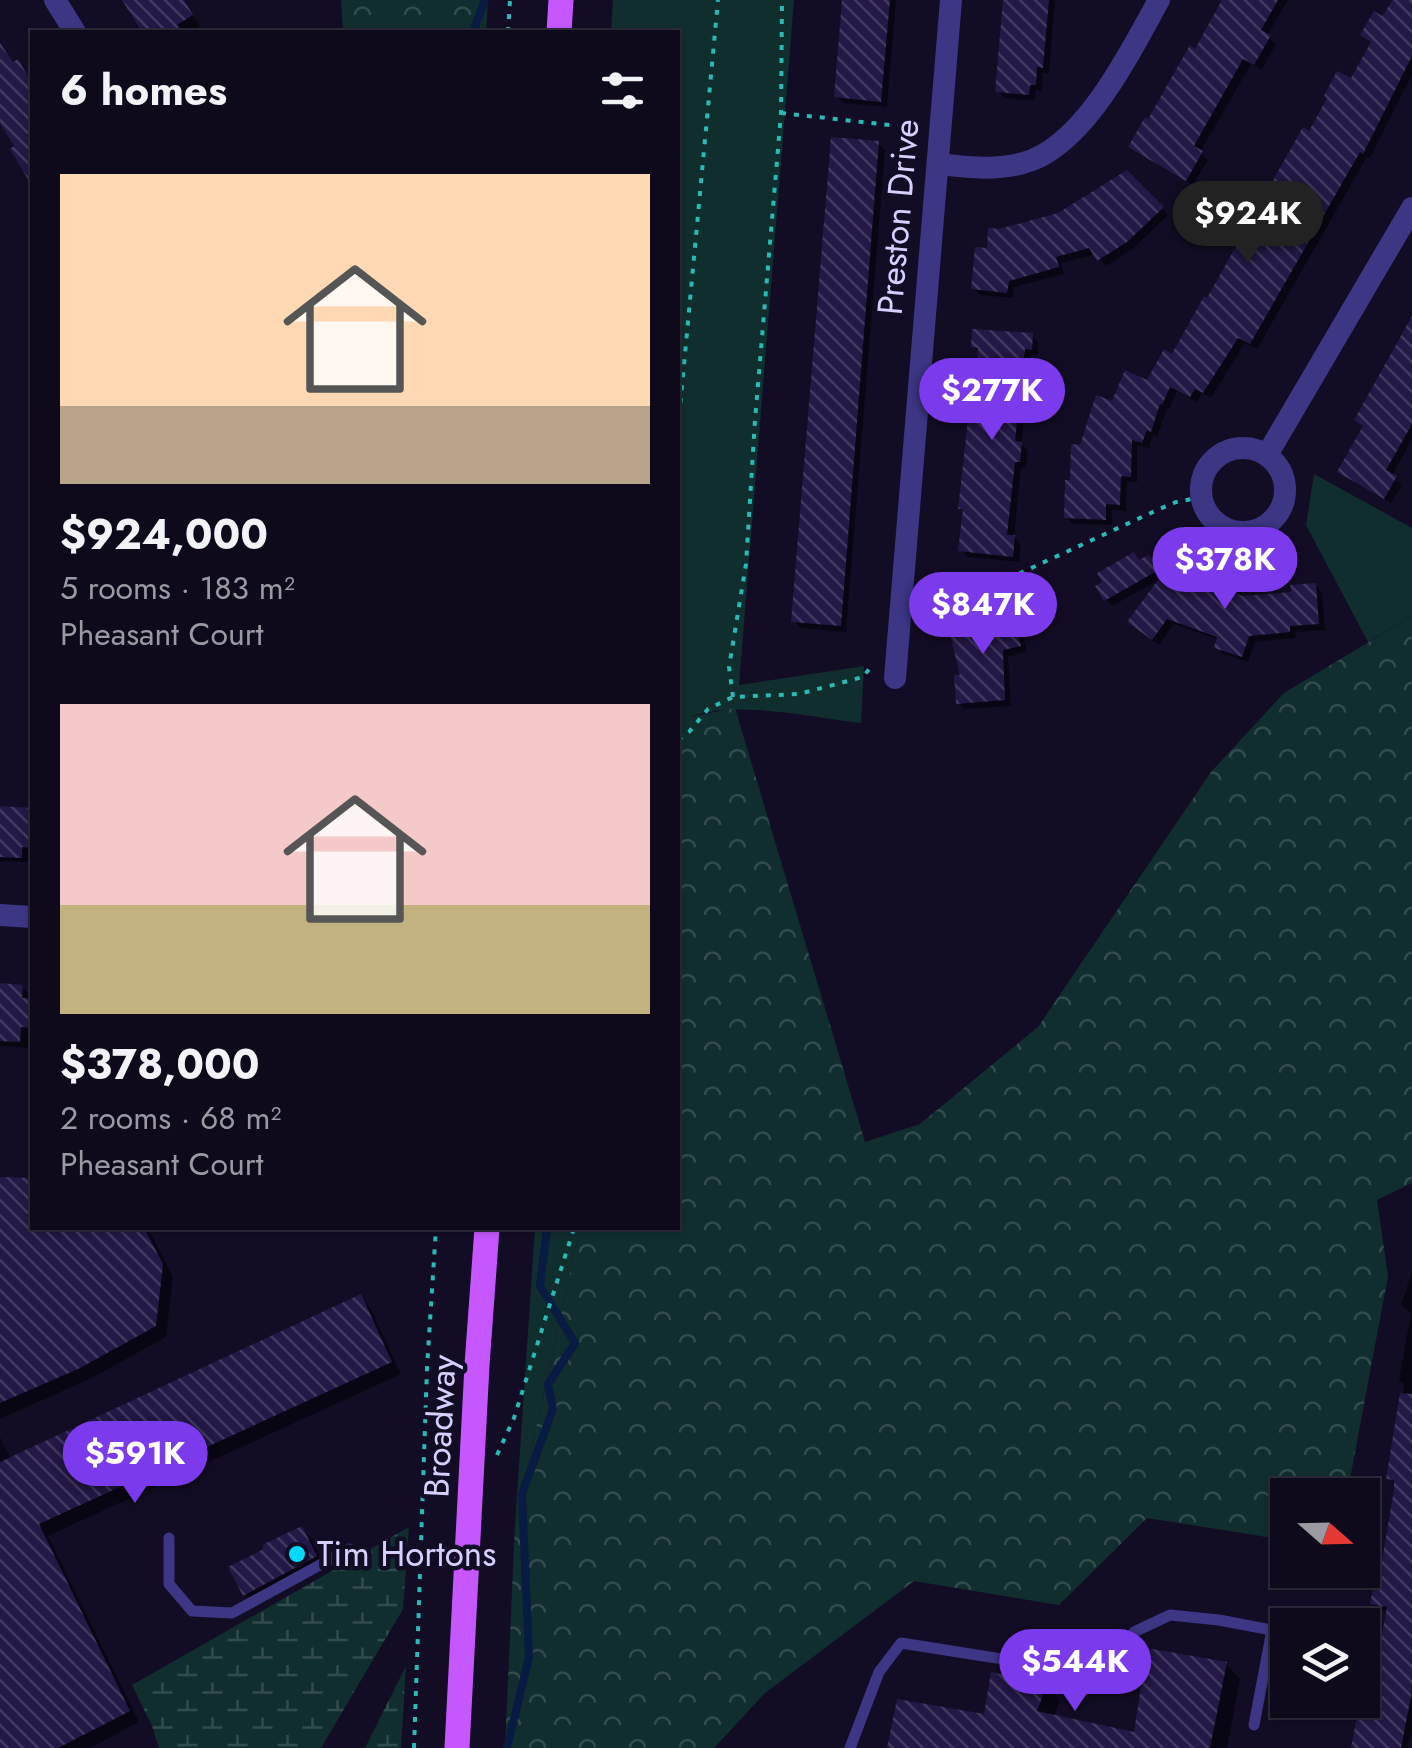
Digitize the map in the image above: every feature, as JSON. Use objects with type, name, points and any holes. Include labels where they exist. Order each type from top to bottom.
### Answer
[{"type":"main road","points":[[559,30],[560,0]]},
{"type":"main road","name":"Broadway","points":[[457,1748],[487,1230]]},
{"type":"street","points":[[55,0],[74,30]]},
{"type":"street","name":"Preston Drive","points":[[895,678],[951,0]]},
{"type":"street","points":[[938,164],[979,169],[1041,157],[1102,99],[1159,0]]},
{"type":"street","points":[[1267,456],[1412,208]]},
{"type":"street","points":[[1241,448],[1267,456],[1284,480],[1285,495],[1277,516],[1254,531],[1224,528],[1213,520],[1203,498],[1204,476],[1212,463],[1226,452],[1241,448]]},
{"type":"street","points":[[0,915],[30,917]]},
{"type":"lane","points":[[169,1538],[168,1584],[192,1611],[232,1613],[349,1549]]},
{"type":"lane","points":[[850,1748],[879,1672],[901,1643],[1103,1675],[1134,1632],[1170,1615],[1272,1630],[1254,1725]]},
{"type":"path","points":[[508,30],[510,0]]},
{"type":"path","points":[[680,408],[718,0]]},
{"type":"path","points":[[733,697],[728,666],[746,564],[781,113],[782,0]]},
{"type":"path","points":[[781,113],[940,131]]},
{"type":"path","points":[[680,739],[708,709],[733,697],[799,694],[863,677],[899,627],[932,607],[965,602],[1002,581],[1176,502],[1203,498]]},
{"type":"path","points":[[414,1748],[427,1368],[436,1230]]},
{"type":"path","points":[[496,1458],[514,1418],[573,1230]]},
{"type":"green space","points":[[341,0],[488,0],[486,30],[343,30]]},
{"type":"green space","points":[[613,0],[794,0],[739,685],[864,666],[861,723],[740,710],[695,715],[680,723],[680,30],[611,30]]},
{"type":"green space","points":[[1314,474],[1412,528],[1412,616],[1368,642],[1306,525]]},
{"type":"green space","points":[[1412,616],[1412,1183],[1377,1200],[1388,1276],[1350,1478],[1270,1478],[1270,1537],[1147,1518],[1059,1605],[914,1581],[765,1693],[714,1748],[505,1748],[515,1524],[580,1230],[680,1230],[680,722],[735,708],[865,1142],[920,1124],[1038,1027],[1211,772],[1284,693]]},
{"type":"green space","points":[[535,1230],[580,1230],[515,1524]]},
{"type":"green space","points":[[409,1527],[403,1609],[321,1748],[159,1748],[132,1685]]},
{"type":"green space","points":[[406,1666],[401,1748],[365,1748]]},
{"type":"building","points":[[122,0],[184,0],[193,15],[177,25],[181,30],[141,30]]},
{"type":"building","points":[[842,0],[890,0],[881,102],[834,97]]},
{"type":"building","points":[[1003,0],[1049,0],[1043,68],[1037,67],[1036,85],[1030,85],[1029,95],[995,92]]},
{"type":"building","points":[[1222,0],[1278,0],[1261,30],[1271,35],[1254,65],[1243,59],[1194,146],[1203,151],[1186,181],[1128,147],[1190,45],[1195,49]]},
{"type":"building","points":[[1393,0],[1412,0],[1412,56],[1363,154],[1360,152],[1250,344],[1238,338],[1203,393],[1195,389],[1190,397],[1170,387],[1151,432],[1147,430],[1142,443],[1132,440],[1131,477],[1121,476],[1120,505],[1106,504],[1106,520],[1064,518],[1071,444],[1080,445],[1096,395],[1112,401],[1125,370],[1147,380],[1164,349],[1172,354],[1303,127],[1309,131],[1337,71],[1351,78],[1371,42],[1360,35],[1374,11],[1382,16]]},
{"type":"building","points":[[0,43],[13,62],[18,59],[30,80],[30,183],[0,123]]},
{"type":"building","points":[[831,137],[879,141],[841,626],[791,622]]},
{"type":"building","points":[[1127,170],[1164,207],[1127,242],[1097,261],[1089,248],[1056,257],[1059,267],[1009,281],[1007,293],[971,289],[975,247],[987,248],[988,228],[999,229],[1058,213]]},
{"type":"building","points":[[1412,316],[1412,424],[1386,470],[1397,476],[1384,499],[1337,472],[1363,426],[1354,420]]},
{"type":"building","points":[[972,329],[1033,333],[1032,350],[1025,349],[1015,441],[1022,442],[1020,462],[1015,462],[1007,535],[1015,535],[1013,557],[958,551],[963,509],[958,509],[978,348],[971,347]]},
{"type":"building","points":[[1134,552],[1139,560],[1148,555],[1164,567],[1104,601],[1095,586],[1102,582],[1097,573]]},
{"type":"building","points":[[1166,569],[1195,590],[1198,582],[1243,596],[1291,592],[1290,585],[1316,583],[1319,624],[1249,636],[1242,657],[1214,648],[1217,637],[1167,619],[1152,640],[1127,622]]},
{"type":"building","points":[[1013,611],[1021,646],[1003,650],[1005,700],[956,704],[954,675],[960,675],[948,626]]},
{"type":"building","points":[[0,806],[30,808],[30,848],[22,847],[22,858],[0,857]]},
{"type":"building","points":[[0,983],[23,985],[22,998],[30,998],[30,1028],[21,1027],[20,1042],[0,1041]]},
{"type":"building","points":[[0,1177],[30,1178],[30,1230],[145,1230],[163,1264],[156,1326],[80,1368],[0,1403]]},
{"type":"building","points":[[361,1294],[392,1362],[39,1524],[130,1711],[58,1748],[0,1748],[0,1462]]},
{"type":"building","points":[[1400,1393],[1412,1394],[1412,1691],[1401,1748],[1351,1748],[1357,1718],[1380,1718],[1380,1646],[1387,1607],[1370,1604],[1373,1588],[1380,1588],[1380,1560],[1394,1490],[1394,1480],[1386,1479]]},
{"type":"building","points":[[302,1526],[317,1556],[243,1596],[228,1567]]},
{"type":"building","points":[[1147,1648],[1227,1662],[1210,1748],[887,1748],[897,1699],[984,1714],[991,1672],[1047,1684],[1037,1711],[1134,1732]]},
{"type":"waterway","points":[[474,30],[485,0]]},
{"type":"waterway","points":[[507,1748],[529,1657],[522,1494],[553,1409],[548,1384],[575,1343],[540,1286],[547,1230]]},
{"type":"place","name":"Tim Hortons","points":[[297,1554]]}]
